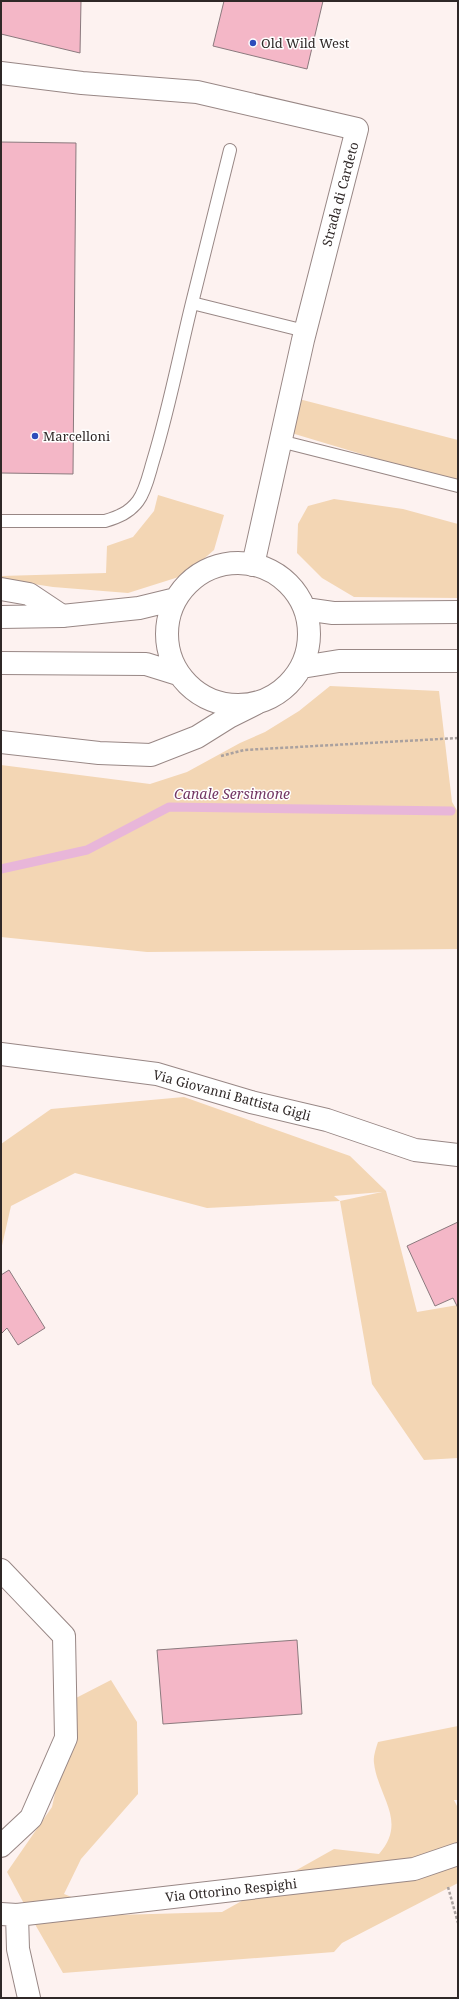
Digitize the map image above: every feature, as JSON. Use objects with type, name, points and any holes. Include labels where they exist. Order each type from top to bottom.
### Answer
[{"type":"street","name":"Strada di Cardeto","points":[[1,73],[82,83],[197,92],[357,128],[305,331],[252,565]]},
{"type":"street","points":[[1,742],[99,753],[151,756],[197,737],[282,690],[293,680],[302,667],[307,653],[310,639],[309,624],[305,609],[297,594],[285,580],[270,570],[238,563],[223,564],[209,569],[196,577],[176,599],[168,618],[166,637],[170,656],[178,674],[193,690],[212,701],[234,705],[255,704]]},
{"type":"street","points":[[1,589],[29,594],[62,616]]},
{"type":"street","points":[[1,617],[62,616],[139,608],[176,599]]},
{"type":"street","points":[[305,609],[333,613],[458,612]]},
{"type":"street","points":[[302,667],[339,661],[458,661]]},
{"type":"street","points":[[1,664],[146,664],[178,674]]},
{"type":"street","name":"Via Giovanni Battista Gigli","points":[[1,1054],[157,1074],[251,1102],[327,1120],[415,1150],[458,1155]]},
{"type":"street","points":[[1,1570],[64,1636],[66,1738],[30,1818],[1,1846]]},
{"type":"street","name":"Via Ottorino Respighi","points":[[9,1914],[414,1869],[449,1857]]},
{"type":"street","points":[[9,1914],[29,1998]]},
{"type":"lane","points":[[1,521],[105,521],[118,517],[130,510],[139,500],[145,487],[159,442],[230,150]]},
{"type":"lane","points":[[192,303],[305,331]]},
{"type":"lane","points":[[280,441],[458,486]]},
{"type":"path","points":[[449,1857],[458,1923]]},
{"type":"shaded area","points":[[295,398],[458,440],[458,483],[288,432]]},
{"type":"shaded area","points":[[158,495],[224,515],[214,550],[185,575],[128,593],[53,587],[1,579],[1,576],[106,573],[107,546],[133,537],[154,511]]},
{"type":"shaded area","points":[[334,499],[403,509],[458,524],[458,598],[354,597],[322,578],[297,553],[298,524],[308,506]]},
{"type":"shaded area","points":[[330,686],[439,691],[452,802],[458,812],[458,949],[147,952],[1,937],[1,765],[150,784],[187,772],[240,743],[265,732],[299,711]]},
{"type":"shaded area","points":[[184,1097],[350,1156],[386,1191],[417,1312],[458,1305],[458,1458],[424,1460],[372,1384],[340,1201],[207,1208],[75,1173],[11,1206],[1,1250],[1,1144],[51,1109]],"holes":[[[382,1192],[340,1201],[334,1196]]]},
{"type":"shaded area","points":[[111,1680],[137,1722],[138,1794],[81,1859],[64,1894],[117,1915],[222,1912],[334,1849],[379,1854],[387,1842],[391,1831],[391,1820],[389,1809],[374,1763],[374,1755],[378,1742],[458,1726],[458,1800],[454,1800],[458,1808],[458,1883],[342,1943],[334,1952],[63,1973],[7,1872],[52,1807],[76,1698]]},
{"type":"building","points":[[1,1],[81,1],[80,53],[1,34]]},
{"type":"building","points":[[224,1],[323,1],[307,69],[213,46]]},
{"type":"building","points":[[1,142],[76,143],[73,474],[1,473]]},
{"type":"building","points":[[458,1222],[458,1308],[453,1298],[435,1306],[407,1246]]},
{"type":"building","points":[[9,1270],[45,1328],[18,1345],[7,1328],[1,1334],[1,1275]]},
{"type":"building","points":[[297,1640],[302,1714],[163,1724],[157,1650]]},
{"type":"waterway","name":"Canale Sersimone","points":[[1,869],[87,850],[169,807],[451,811]]},
{"type":"place","name":"Old Wild West","points":[[253,43]]},
{"type":"place","name":"Marcelloni","points":[[35,436]]}]
